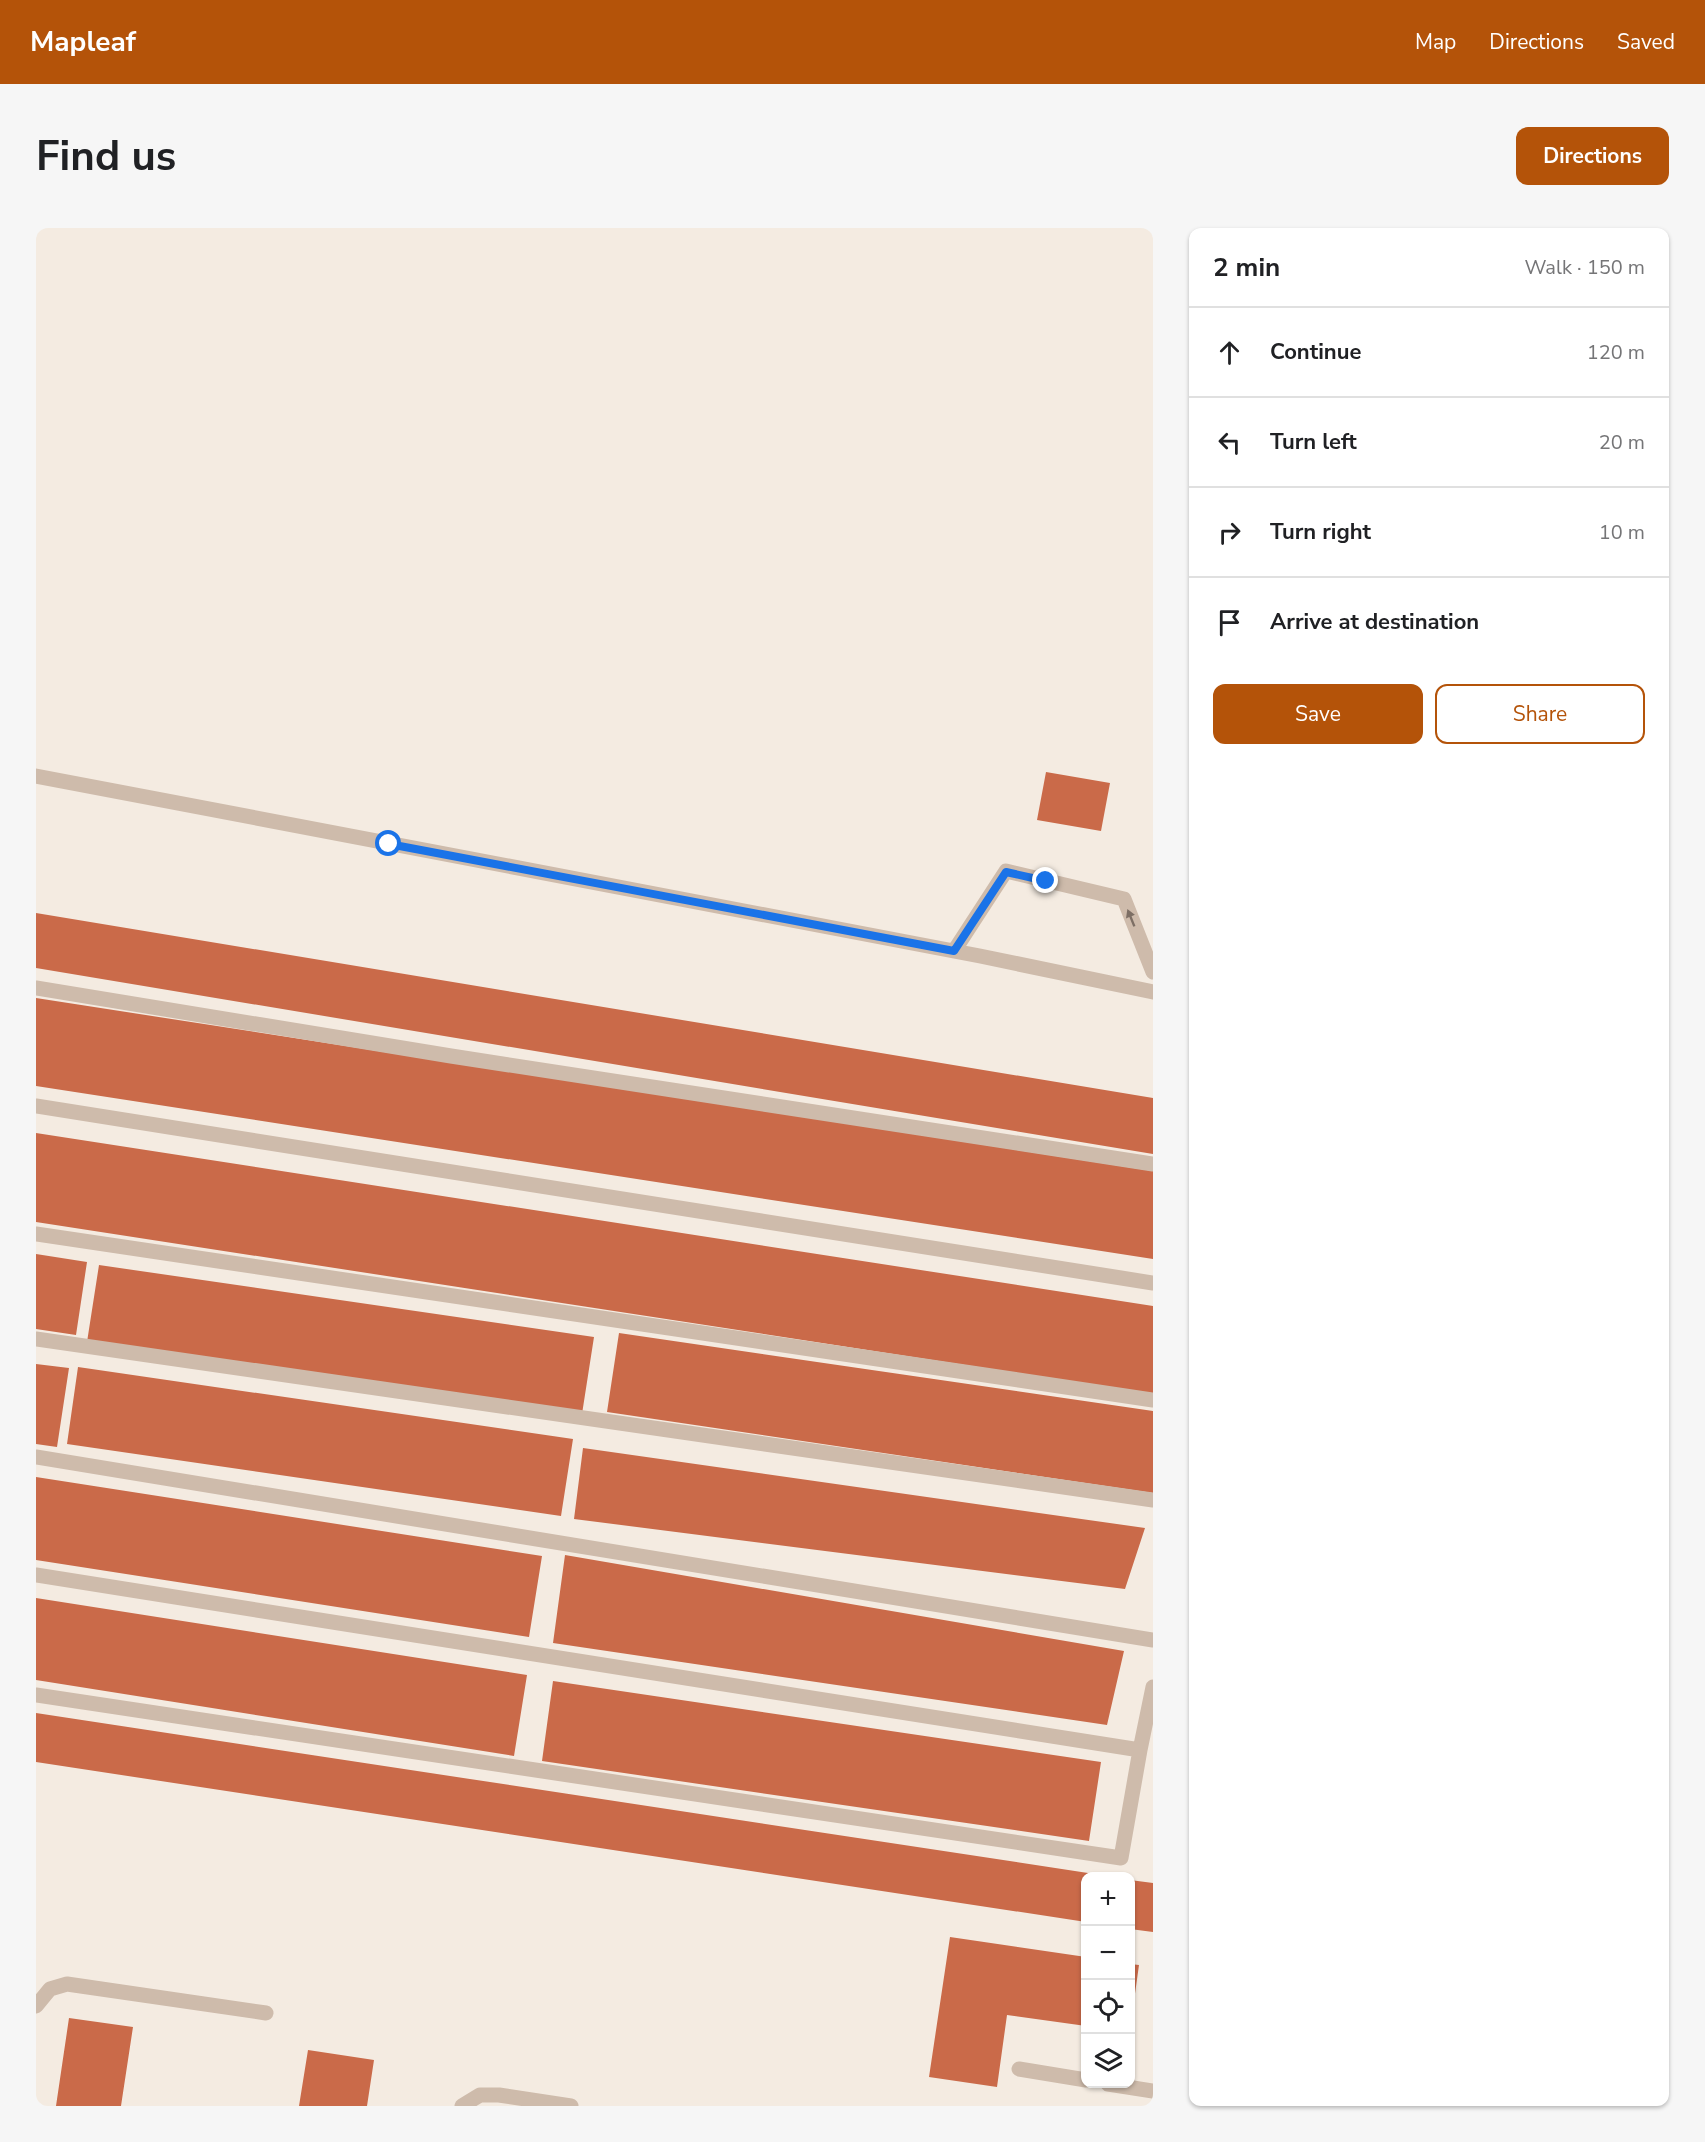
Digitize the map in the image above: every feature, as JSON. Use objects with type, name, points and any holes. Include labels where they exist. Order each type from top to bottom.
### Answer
[{"type":"lane","points":[[36,776],[954,951],[1153,992]]},
{"type":"lane","points":[[954,951],[1006,872],[1124,899],[1153,972]]},
{"type":"lane","points":[[36,988],[451,1056],[1153,1164]]},
{"type":"lane","points":[[36,1106],[1153,1283]]},
{"type":"lane","points":[[36,1234],[1153,1400]]},
{"type":"lane","points":[[36,1339],[1153,1500]]},
{"type":"lane","points":[[36,1457],[1153,1640]]},
{"type":"lane","points":[[36,1575],[1140,1750]]},
{"type":"lane","points":[[36,1695],[1121,1858],[1153,1687]]},
{"type":"lane","points":[[36,2006],[50,1989],[67,1984],[266,2013]]},
{"type":"lane","points":[[1018,2069],[1081,2079]]},
{"type":"lane","points":[[1134,2088],[1153,2091]]},
{"type":"lane","points":[[462,2106],[480,2095],[499,2095],[571,2106]]},
{"type":"building","points":[[1046,772],[1110,783],[1101,831],[1037,820]]},
{"type":"building","points":[[36,913],[1153,1098],[1153,1154],[36,968]]},
{"type":"building","points":[[36,998],[1153,1171],[1153,1259],[36,1086]]},
{"type":"building","points":[[36,1133],[1153,1306],[1153,1394],[36,1222]]},
{"type":"building","points":[[36,1254],[87,1262],[76,1335],[36,1329]]},
{"type":"building","points":[[99,1265],[594,1337],[582,1414],[87,1342]]},
{"type":"building","points":[[619,1333],[1153,1411],[1153,1493],[607,1412]]},
{"type":"building","points":[[36,1364],[69,1368],[57,1447],[36,1444]]},
{"type":"building","points":[[78,1367],[573,1439],[561,1516],[67,1444]]},
{"type":"building","points":[[583,1448],[1145,1528],[1125,1589],[574,1519]]},
{"type":"building","points":[[36,1477],[542,1556],[529,1637],[36,1560]]},
{"type":"building","points":[[565,1555],[1124,1651],[1107,1725],[553,1643]]},
{"type":"building","points":[[36,1598],[527,1675],[514,1756],[36,1680]]},
{"type":"building","points":[[553,1681],[1101,1762],[1089,1841],[542,1761]]},
{"type":"building","points":[[36,1713],[1081,1872],[1081,1921],[36,1762]]},
{"type":"building","points":[[1135,1881],[1153,1883],[1153,1932],[1135,1930]]},
{"type":"building","points":[[950,1937],[1081,1956],[1081,2025],[1007,2015],[997,2087],[929,2077]]},
{"type":"building","points":[[1135,1965],[1139,1965],[1135,1994]]},
{"type":"building","points":[[69,2018],[133,2027],[121,2106],[56,2106]]},
{"type":"building","points":[[308,2050],[374,2060],[367,2106],[299,2106]]},
{"type":"route","points":[[389,844],[954,951],[1006,872],[1046,881]]}]
